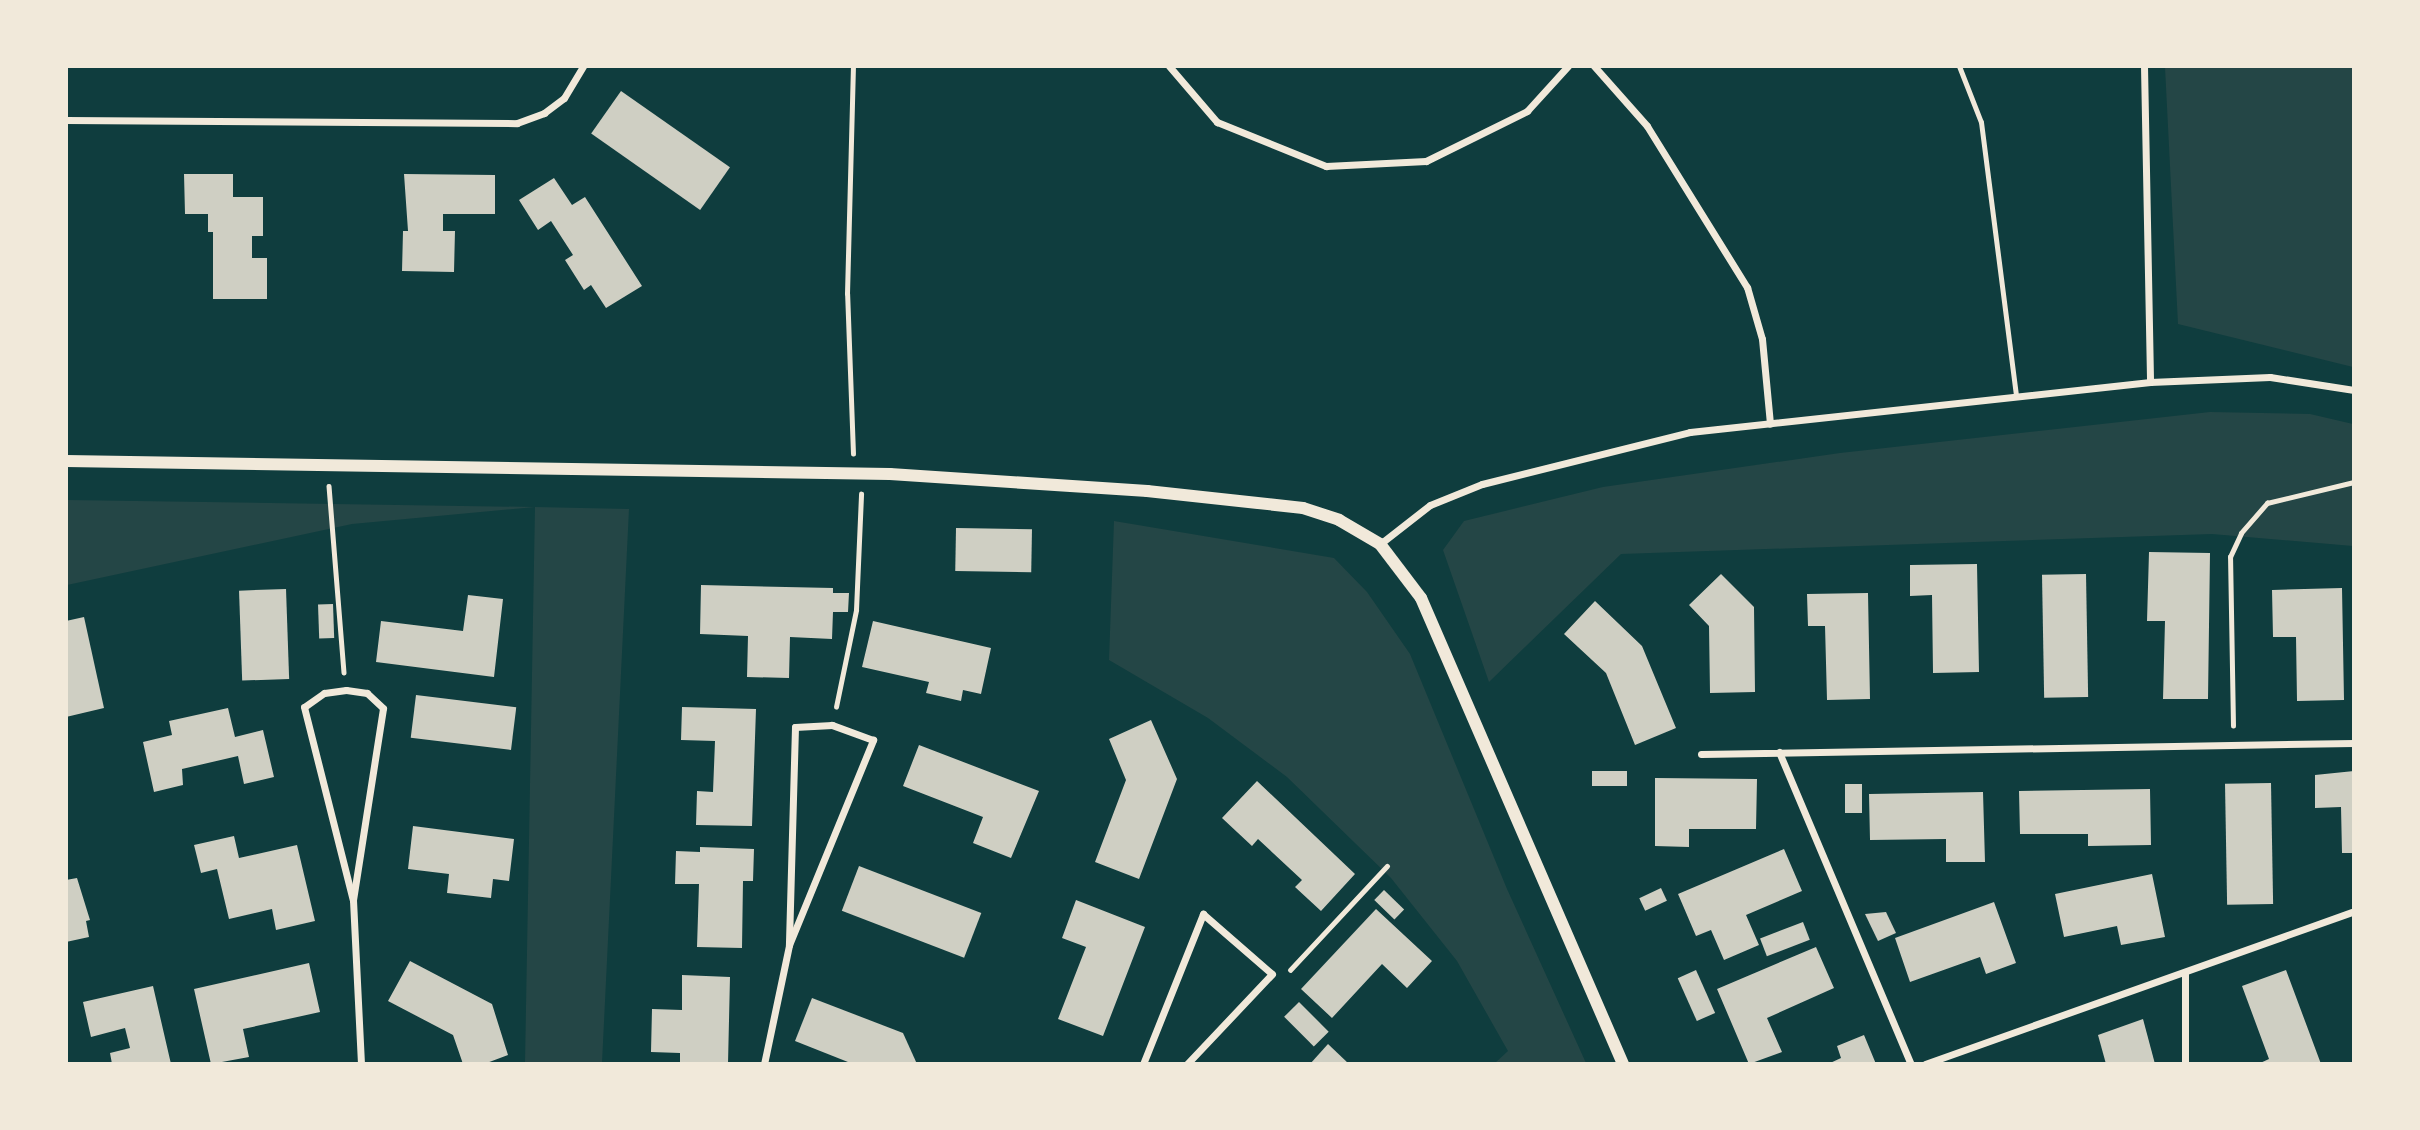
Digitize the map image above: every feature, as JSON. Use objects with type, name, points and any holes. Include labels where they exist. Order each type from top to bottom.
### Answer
[{"type":"street","points":[[66,120],[517,123],[544,113],[564,98],[583,66]]},
{"type":"street","points":[[1169,66],[1217,122],[1326,166],[1426,161],[1527,111],[1568,66]]},
{"type":"street","points":[[1594,66],[1647,126],[1747,287],[1762,339],[1770,424]]},
{"type":"street","points":[[2144,66],[2150,383]]},
{"type":"street","points":[[1380,544],[1430,505],[1482,484],[1676,435],[2015,395],[2150,383],[2270,377],[2354,390]]},
{"type":"street","points":[[66,461],[930,477],[1147,491],[1303,508],[1339,520],[1380,544],[1401,567],[1439,633],[1623,1063]]},
{"type":"street","points":[[353,900],[383,708],[367,693],[346,690],[324,693],[304,707],[353,900],[361,1063]]},
{"type":"street","points":[[764,1063],[789,945],[873,740],[832,725],[794,727],[789,945]]},
{"type":"street","points":[[1701,754],[2354,743]]},
{"type":"street","points":[[1779,752],[1911,1063]]},
{"type":"street","points":[[1925,1063],[2354,911]]},
{"type":"street","points":[[1143,1063],[1203,914],[1272,974],[1187,1063]]},
{"type":"street","points":[[2185,973],[2185,1063]]},
{"type":"lane","points":[[1959,66],[1981,122],[2015,395]]},
{"type":"path","points":[[853,66],[848,294],[853,456]]},
{"type":"path","points":[[839,456],[866,456]]},
{"type":"path","points":[[2233,745],[2230,557],[2241,533],[2267,503],[2354,482]]},
{"type":"path","points":[[315,486],[342,486]]},
{"type":"path","points":[[329,486],[346,690]]},
{"type":"path","points":[[848,494],[875,495]]},
{"type":"path","points":[[832,725],[856,610],[861,494]]},
{"type":"path","points":[[1272,974],[1288,972],[1387,866]]},
{"type":"shaded area","points":[[2165,67],[2353,67],[2353,367],[2178,324]]},
{"type":"shaded area","points":[[2210,412],[2310,414],[2353,424],[2353,546],[2212,534],[1621,554],[1489,682],[1443,550],[1464,521],[1603,487],[1840,453]]},
{"type":"shaded area","points":[[67,500],[535,507],[352,524],[67,585]]},
{"type":"shaded area","points":[[535,507],[629,509],[602,1063],[525,1063]]},
{"type":"shaded area","points":[[1114,521],[1334,558],[1367,592],[1410,654],[1507,889],[1586,1063],[1495,1063],[1508,1051],[1457,961],[1391,878],[1287,777],[1208,718],[1109,660]]},
{"type":"building","points":[[621,91],[730,167],[700,210],[591,134]]},
{"type":"building","points":[[184,174],[233,174],[233,197],[263,197],[263,236],[252,236],[252,258],[267,258],[267,299],[213,299],[213,232],[208,232],[208,214],[185,214]]},
{"type":"building","points":[[404,174],[495,175],[495,214],[443,214],[443,231],[455,231],[454,272],[402,271],[403,231],[408,231]]},
{"type":"building","points":[[554,178],[572,205],[585,197],[642,286],[606,308],[591,285],[584,290],[565,260],[573,255],[551,221],[538,230],[519,200]]},
{"type":"building","points":[[956,528],[1032,529],[1031,572],[955,571]]},
{"type":"building","points":[[2149,552],[2210,553],[2208,699],[2163,699],[2165,621],[2147,621]]},
{"type":"building","points":[[1977,564],[1979,672],[1933,673],[1932,595],[1910,596],[1910,565]]},
{"type":"building","points":[[1721,574],[1754,607],[1755,692],[1710,693],[1709,626],[1689,605]]},
{"type":"building","points":[[2086,574],[2088,697],[2044,698],[2042,575]]},
{"type":"building","points":[[701,585],[833,588],[833,593],[849,593],[848,612],[833,612],[832,639],[790,637],[789,678],[747,677],[748,636],[700,634]]},
{"type":"building","points":[[2342,588],[2344,700],[2297,701],[2296,637],[2273,637],[2272,590]]},
{"type":"building","points":[[286,589],[289,679],[242,681],[239,591]]},
{"type":"building","points":[[1868,593],[1870,699],[1827,700],[1825,626],[1808,626],[1807,594]]},
{"type":"building","points":[[468,595],[503,599],[494,677],[376,662],[381,621],[463,631]]},
{"type":"building","points":[[1595,601],[1642,646],[1676,728],[1635,745],[1606,673],[1564,634]]},
{"type":"building","points":[[333,604],[334,638],[319,639],[318,605]]},
{"type":"building","points":[[84,617],[104,708],[66,717],[66,621]]},
{"type":"building","points":[[873,621],[991,648],[981,694],[963,690],[961,701],[926,693],[929,682],[862,667]]},
{"type":"building","points":[[416,695],[516,707],[511,750],[411,738]]},
{"type":"building","points":[[682,707],[756,709],[752,826],[696,825],[697,791],[713,792],[715,741],[681,740]]},
{"type":"building","points":[[228,708],[235,737],[263,730],[274,777],[244,784],[238,756],[182,769],[183,785],[154,792],[143,742],[172,735],[169,721]]},
{"type":"building","points":[[1151,720],[1177,779],[1139,879],[1095,862],[1126,780],[1109,739]]},
{"type":"building","points":[[919,745],[1039,791],[1011,858],[973,843],[983,817],[903,786]]},
{"type":"building","points":[[1592,771],[1627,771],[1627,786],[1592,786]]},
{"type":"building","points":[[2354,771],[2354,853],[2342,853],[2341,807],[2315,808],[2315,775]]},
{"type":"building","points":[[1655,778],[1757,779],[1756,829],[1689,829],[1689,847],[1655,846]]},
{"type":"building","points":[[1257,781],[1355,874],[1321,911],[1295,887],[1302,880],[1258,839],[1252,846],[1222,818]]},
{"type":"building","points":[[2271,783],[2273,904],[2227,905],[2225,784]]},
{"type":"building","points":[[1845,784],[1862,784],[1862,813],[1845,813]]},
{"type":"building","points":[[2150,789],[2151,845],[2088,846],[2088,834],[2020,834],[2019,791]]},
{"type":"building","points":[[1983,792],[1985,862],[1946,862],[1946,839],[1870,840],[1869,794]]},
{"type":"building","points":[[413,826],[514,839],[509,881],[493,879],[491,898],[447,893],[449,874],[408,869]]},
{"type":"building","points":[[234,836],[239,858],[297,845],[315,921],[276,930],[272,909],[229,919],[217,869],[201,873],[194,845]]},
{"type":"building","points":[[700,847],[754,849],[753,881],[743,881],[742,948],[697,947],[699,884],[675,884],[676,851],[700,852]]},
{"type":"building","points":[[1784,849],[1802,891],[1746,915],[1759,945],[1724,960],[1711,930],[1696,936],[1678,894]]},
{"type":"building","points":[[859,866],[981,913],[964,958],[842,911]]},
{"type":"building","points":[[2152,874],[2165,937],[2121,945],[2117,926],[2064,937],[2055,894]]},
{"type":"building","points":[[77,878],[90,920],[86,921],[89,937],[66,942],[66,880]]},
{"type":"building","points":[[1661,888],[1667,901],[1645,911],[1639,898]]},
{"type":"building","points":[[1384,890],[1404,909],[1394,920],[1374,900]]},
{"type":"building","points":[[1076,900],[1145,927],[1103,1036],[1058,1019],[1086,947],[1062,938]]},
{"type":"building","points":[[1994,902],[2016,963],[1986,974],[1980,957],[1910,982],[1895,938]]},
{"type":"building","points":[[1376,909],[1432,961],[1407,988],[1382,964],[1332,1018],[1301,989]]},
{"type":"building","points":[[1886,912],[1896,933],[1878,941],[1865,914]]},
{"type":"building","points":[[1803,922],[1810,940],[1767,956],[1760,938]]},
{"type":"building","points":[[1816,947],[1834,988],[1767,1018],[1782,1052],[1749,1064],[1717,989]]},
{"type":"building","points":[[410,961],[492,1004],[508,1055],[484,1064],[463,1064],[453,1035],[388,1001]]},
{"type":"building","points":[[309,963],[320,1012],[243,1029],[249,1057],[211,1064],[194,989]]},
{"type":"building","points":[[1696,970],[1715,1013],[1697,1021],[1678,978]]},
{"type":"building","points":[[2286,970],[2321,1064],[2258,1064],[2269,1059],[2242,986]]},
{"type":"building","points":[[682,975],[730,977],[728,1064],[680,1064],[680,1053],[651,1052],[652,1009],[682,1010]]},
{"type":"building","points":[[153,986],[171,1064],[112,1064],[110,1053],[130,1048],[125,1028],[91,1037],[83,1002]]},
{"type":"building","points":[[812,998],[903,1033],[917,1064],[853,1064],[795,1041]]},
{"type":"building","points":[[1299,1002],[1329,1032],[1314,1047],[1284,1017]]},
{"type":"building","points":[[2143,1019],[2155,1064],[2106,1064],[2098,1035]]},
{"type":"building","points":[[1864,1035],[1876,1064],[1828,1064],[1841,1058],[1837,1046]]},
{"type":"building","points":[[1328,1044],[1349,1064],[1310,1064]]}]
